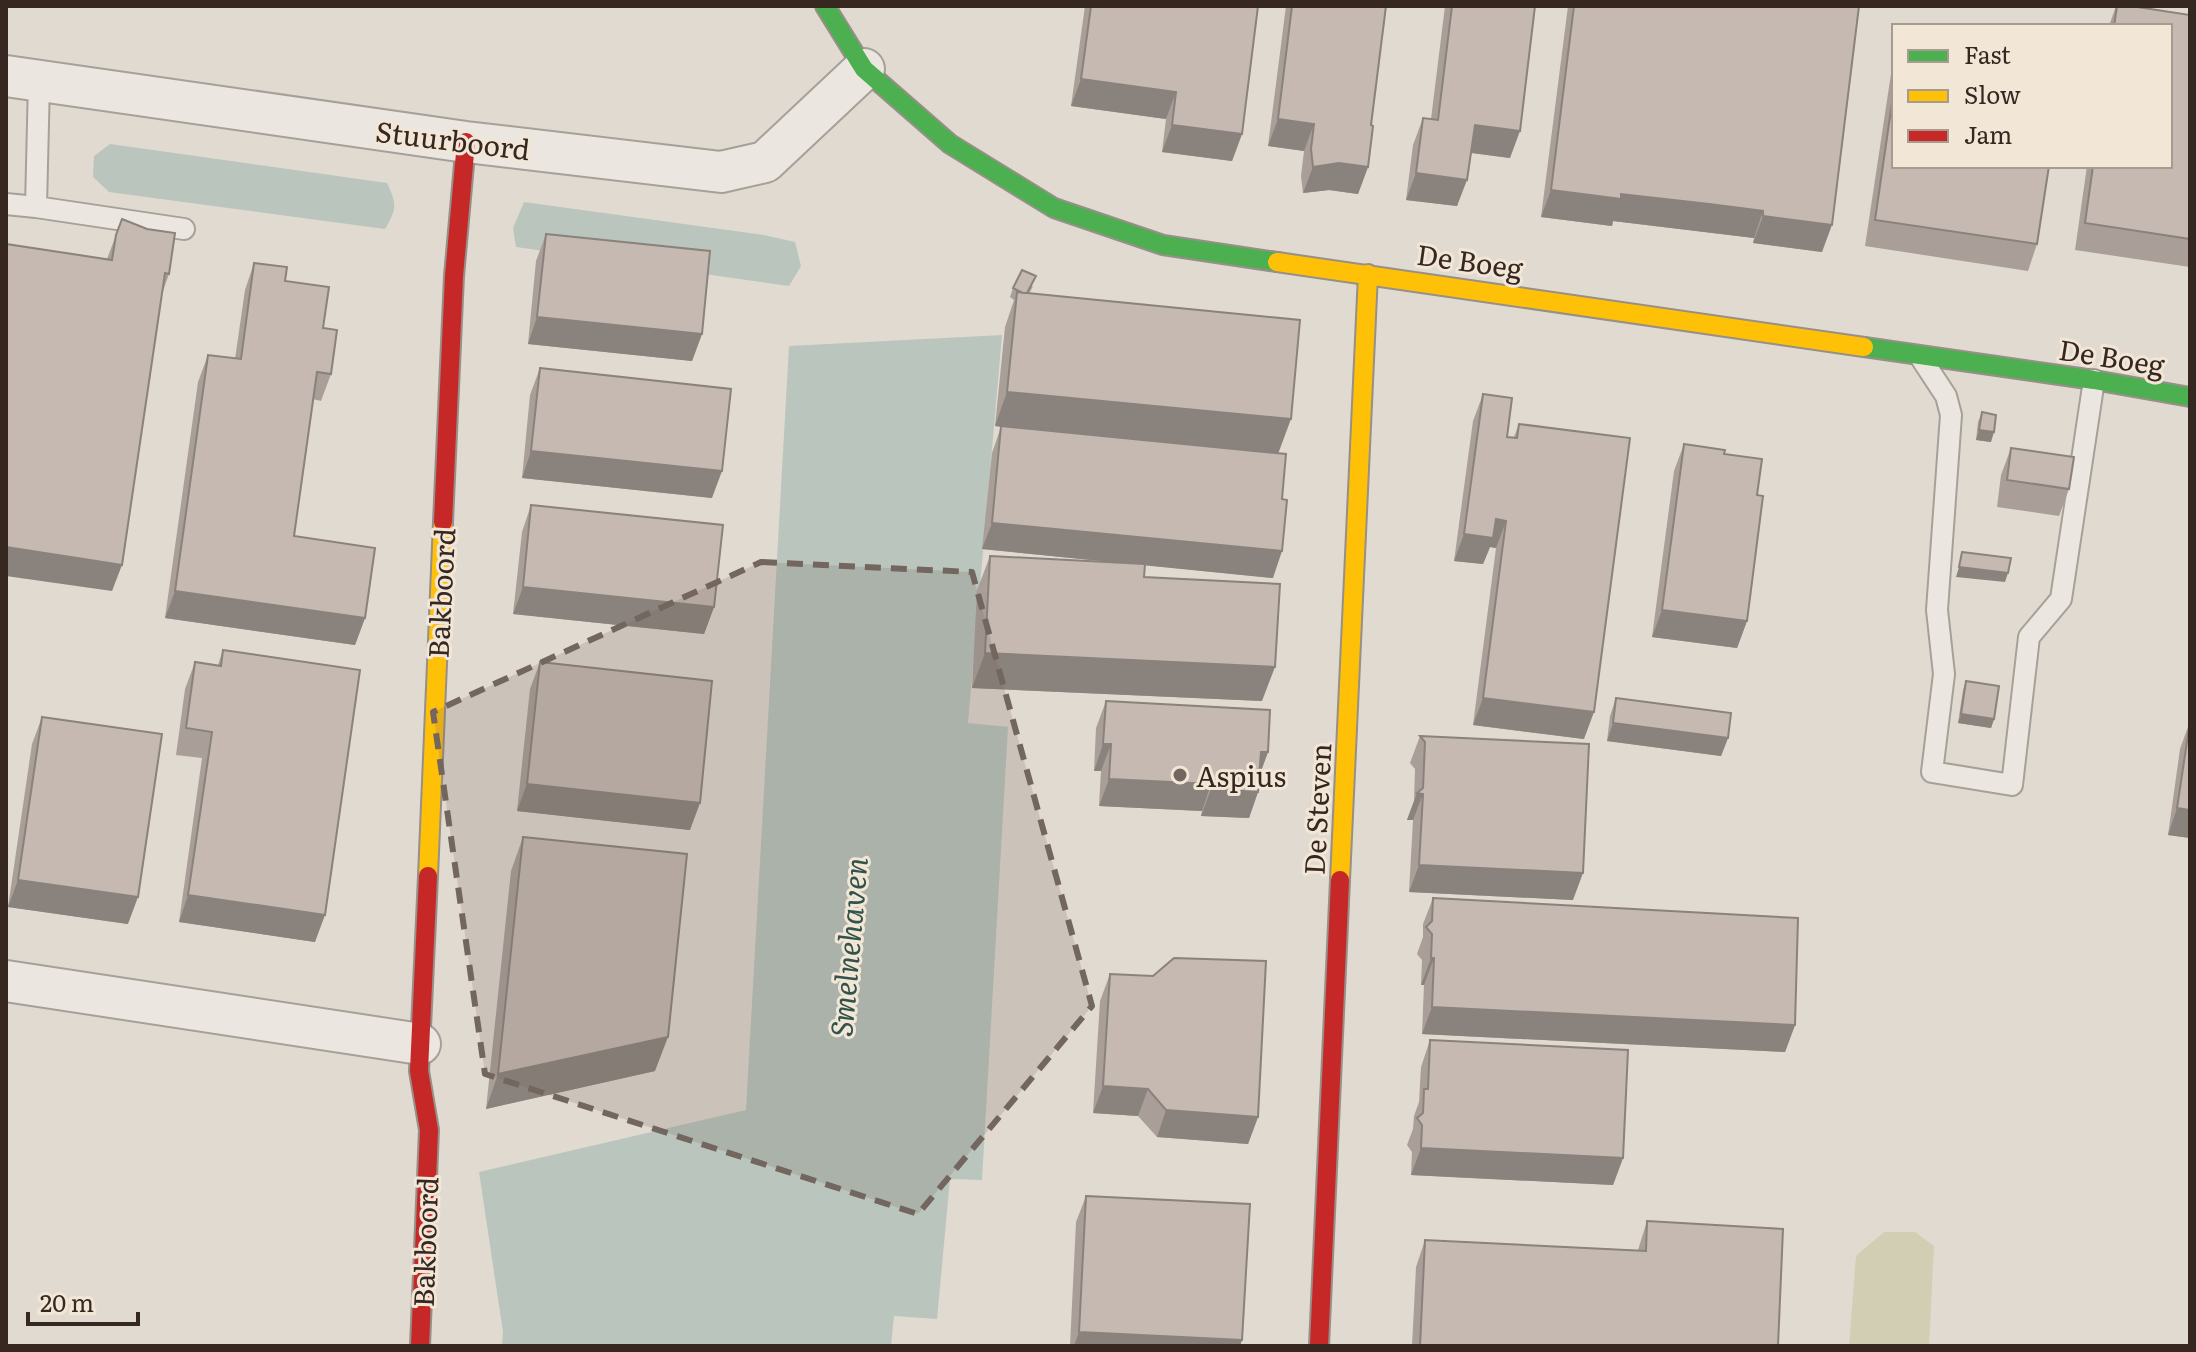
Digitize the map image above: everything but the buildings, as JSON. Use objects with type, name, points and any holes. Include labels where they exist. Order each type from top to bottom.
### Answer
[{"type":"street","name":"De Boeg","points":[[825,6],[864,69],[950,144],[1054,208],[1163,245],[1919,354],[2190,397]]},
{"type":"street","name":"Stuurboord","points":[[22,79],[466,142],[721,172],[765,162],[864,69]]},
{"type":"street","name":"Bakboord","points":[[420,1346],[429,1130],[419,1071],[420,1044],[454,276],[466,142]]},
{"type":"street","name":"De Steven","points":[[1319,1346],[1368,274]]},
{"type":"street","points":[[6,981],[420,1044]]},
{"type":"lane","points":[[22,79],[36,207]]},
{"type":"lane","points":[[6,204],[184,229]]},
{"type":"lane","points":[[1919,354],[1946,396],[1951,415],[1937,610],[1944,674],[1932,772],[2012,785],[2029,637],[2061,599],[2094,380]]},
{"type":"highlighted area","points":[[761,562],[972,572],[1092,1006],[918,1214],[485,1074],[433,712]]},
{"type":"shaded area","points":[[1884,1232],[1915,1232],[1934,1246],[1929,1346],[1849,1346],[1856,1256]]},
{"type":"water","points":[[110,144],[387,183],[393,196],[394,211],[385,229],[109,192],[93,177],[94,156]]},
{"type":"water","points":[[524,202],[795,242],[801,266],[789,286],[516,247],[513,228]]},
{"type":"water","name":"Smelnehaven","points":[[1002,335],[968,723],[1008,727],[982,1180],[950,1179],[937,1319],[894,1316],[891,1346],[502,1346],[503,1332],[479,1172],[746,1110],[789,346]]},
{"type":"traffic: fast","points":[[825,6],[864,69],[950,144],[1054,208],[1163,245],[1277,262]]},
{"type":"traffic: fast","points":[[1864,347],[2190,397]]},
{"type":"traffic: slow","points":[[1277,262],[1864,347]]},
{"type":"traffic: slow","points":[[1340,880],[1368,274]]},
{"type":"traffic: slow","points":[[428,876],[443,522]]},
{"type":"traffic: jam","points":[[443,522],[454,276],[466,142]]},
{"type":"traffic: jam","points":[[420,1346],[429,1130],[419,1071],[428,876]]},
{"type":"traffic: jam","points":[[1319,1346],[1340,880]]},
{"type":"place","name":"Aspius","points":[[1180,775]]}]
